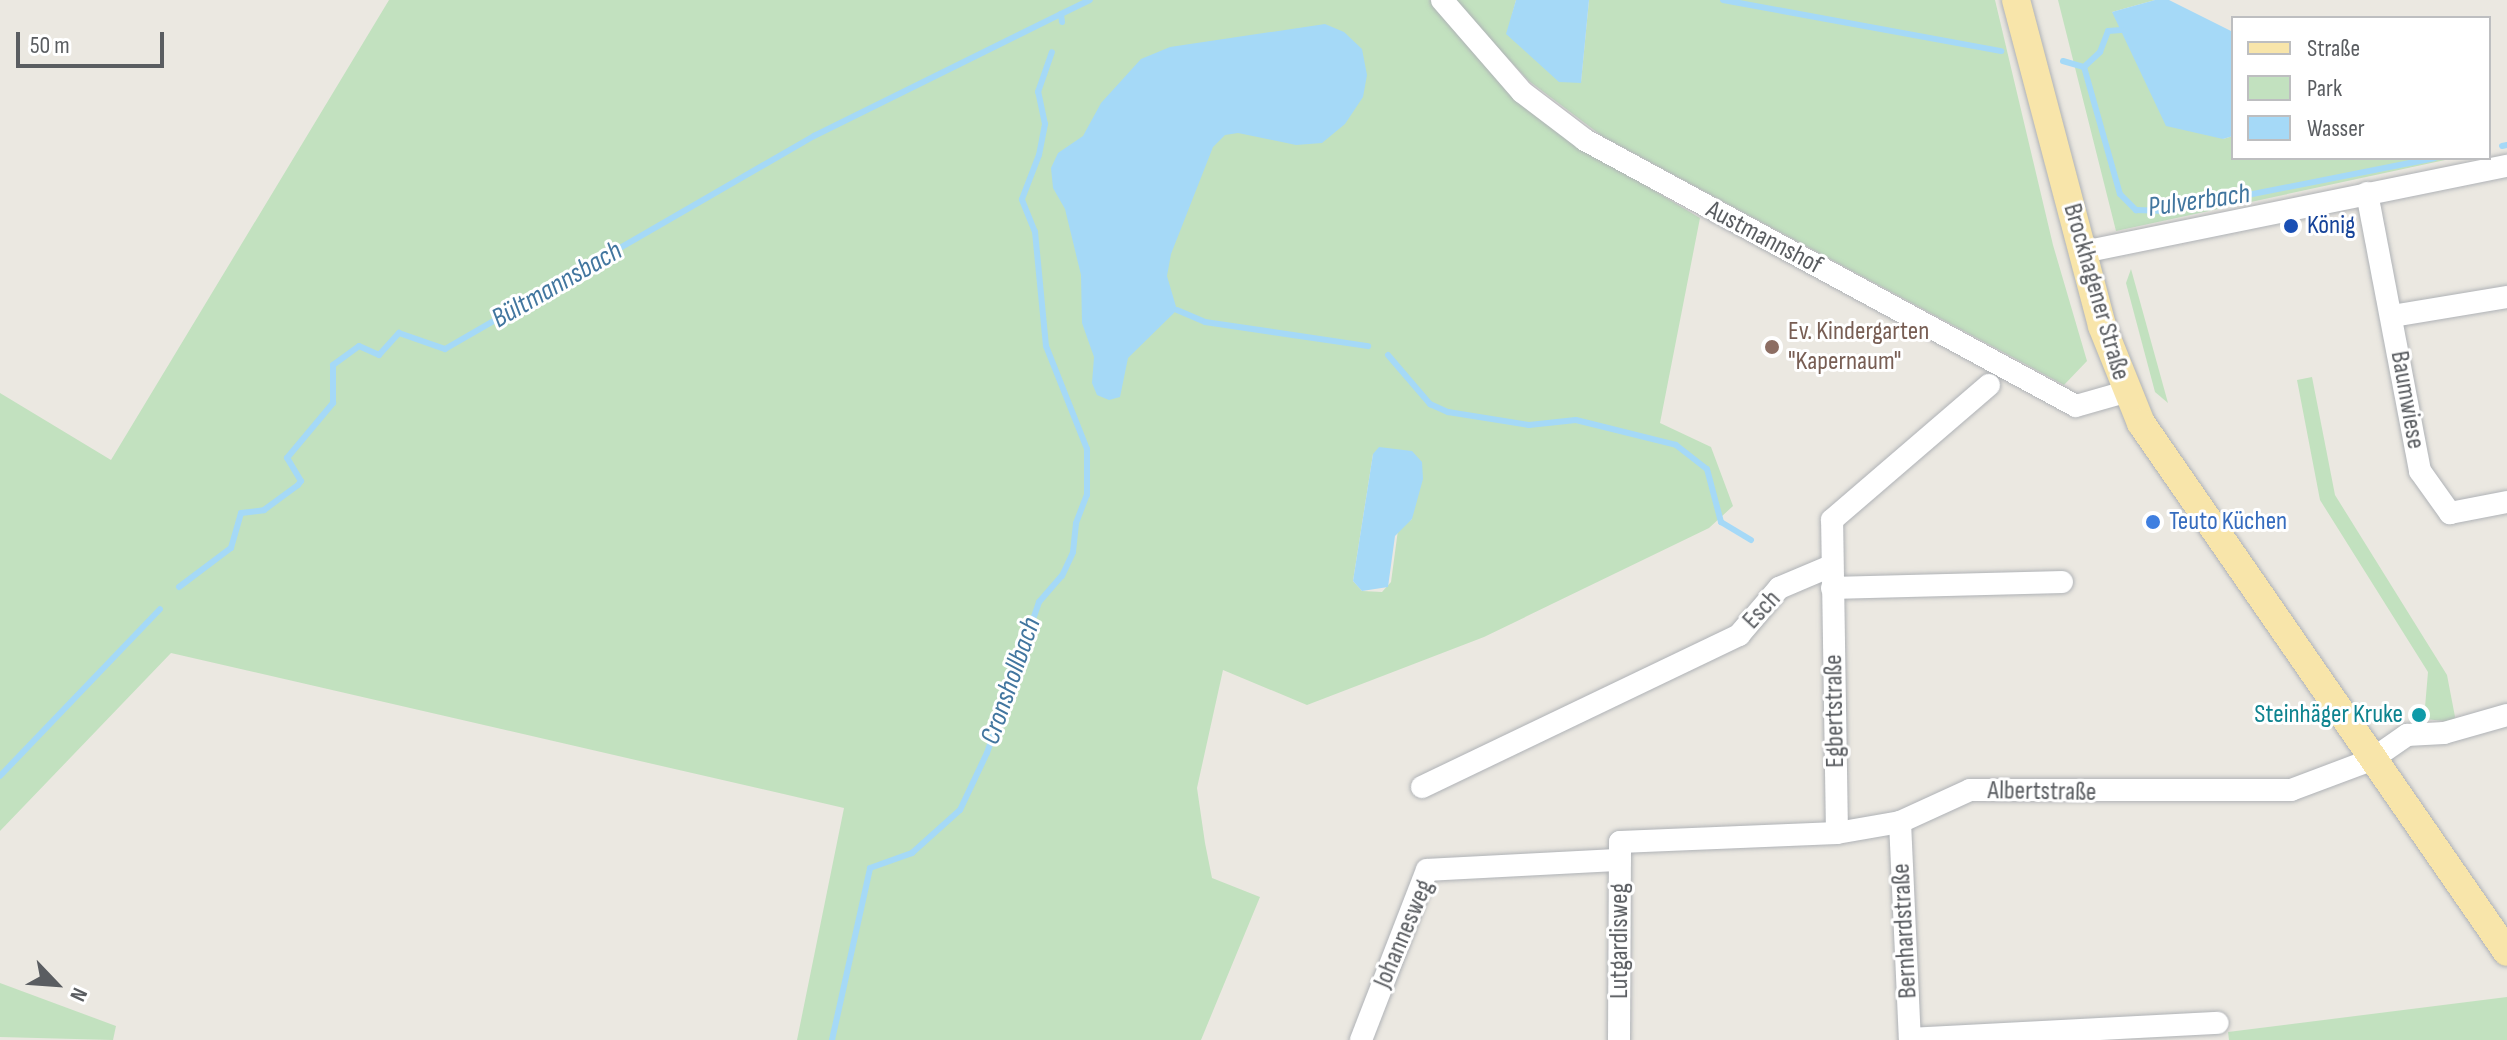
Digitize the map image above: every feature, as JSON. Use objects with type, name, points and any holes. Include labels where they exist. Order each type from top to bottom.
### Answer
[{"type":"main road","name":"Brockhagener Straße","points":[[2016,0],[2083,252],[2125,392],[2180,484],[2507,952]]},
{"type":"street","name":"Austmannshof","points":[[1442,0],[1522,92],[1585,140],[2076,406],[2125,392]]},
{"type":"street","points":[[2083,252],[2507,166]]},
{"type":"street","name":"Baumwiese","points":[[2367,193],[2420,471],[2450,513],[2507,502]]},
{"type":"street","name":"Baumwiese","points":[[2392,316],[2507,297]]},
{"type":"street","points":[[1831,566],[1832,520],[1989,385]]},
{"type":"street","name":"Egbertstraße","points":[[1831,566],[1837,833]]},
{"type":"street","name":"Esch","points":[[1422,787],[1739,635],[1779,588],[1831,566]]},
{"type":"street","points":[[1832,588],[2062,582]]},
{"type":"street","name":"Albertstraße","points":[[1620,851],[1837,833],[1900,822],[1970,790],[2291,790],[2371,760],[2407,735],[2444,733],[2507,715]]},
{"type":"street","name":"Bernhardstraße","points":[[1900,822],[1910,1040]]},
{"type":"street","name":"Johannesweg","points":[[1361,1040],[1427,870],[1620,851]]},
{"type":"street","name":"Lutgardisweg","points":[[1619,1040],[1620,851]]},
{"type":"street","points":[[1910,1040],[2218,1023]]},
{"type":"green space","points":[[389,0],[1430,0],[1513,96],[1581,147],[1700,218],[1660,423],[1711,447],[1733,506],[1709,528],[1484,637],[1307,705],[1223,670],[1197,788],[1205,843],[1212,878],[1260,897],[1201,1040],[797,1040],[844,808],[171,653],[0,831],[0,393],[111,460]],"holes":[[[1373,454],[1412,519],[1398,530],[1391,582],[1382,592],[1362,591],[1353,581]]]},
{"type":"green space","points":[[1453,0],[1516,0],[1507,34],[1581,82],[1589,0],[1995,0],[2053,245],[2087,361],[2064,385],[1602,136],[1529,81]]},
{"type":"green space","points":[[2058,0],[2155,0],[2112,12],[2223,139],[2231,137],[2231,160],[2445,160],[2116,231]]},
{"type":"green space","points":[[2131,269],[2168,403],[2155,392],[2126,283]]},
{"type":"green space","points":[[2312,377],[2335,495],[2447,675],[2456,722],[2424,719],[2428,672],[2320,500],[2297,380]]},
{"type":"green space","points":[[0,983],[116,1026],[113,1040],[0,1037]]},
{"type":"green space","points":[[2507,997],[2507,1040],[2229,1040],[2228,1032]]},
{"type":"water","points":[[1516,0],[1589,0],[1581,83],[1559,82],[1506,34]]},
{"type":"water","points":[[2155,0],[2169,0],[2231,31],[2231,137],[2223,139],[2166,126],[2112,12]]},
{"type":"water","points":[[1325,24],[1344,32],[1362,49],[1367,75],[1363,97],[1345,124],[1322,143],[1296,145],[1238,133],[1225,135],[1213,147],[1171,254],[1167,276],[1177,310],[1128,358],[1120,397],[1109,400],[1097,395],[1092,383],[1094,357],[1082,323],[1081,275],[1065,209],[1053,188],[1051,168],[1058,153],[1083,136],[1101,103],[1141,59],[1170,47]]},
{"type":"water","points":[[1379,447],[1412,451],[1422,462],[1423,479],[1412,519],[1395,536],[1388,587],[1362,591],[1353,581],[1373,454]]},
{"type":"waterway","name":"Cronshollbach","points":[[1062,22],[1061,14],[1090,0]]},
{"type":"waterway","name":"Pulverbach","points":[[1723,0],[2001,51]]},
{"type":"waterway","name":"Bültmannsbach","points":[[179,587],[231,548],[241,513],[264,510],[301,481],[287,458],[333,403],[333,365],[359,346],[379,355],[399,333],[445,349],[814,136],[1061,14]]},
{"type":"waterway","points":[[2084,67],[2100,52],[2108,31],[2121,30]]},
{"type":"waterway","name":"Cronshollbach","points":[[832,1040],[870,868],[912,853],[960,810],[987,753],[1039,602],[1062,576],[1073,552],[1076,523],[1087,495],[1087,449],[1046,346],[1035,232],[1022,199],[1039,155],[1045,124],[1038,92],[1052,52]]},
{"type":"waterway","name":"Pulverbach","points":[[2063,61],[2084,67],[2120,194],[2136,210],[2167,211],[2425,160]]},
{"type":"waterway","name":"Pulverbach","points":[[2502,146],[2507,145]]},
{"type":"waterway","points":[[1177,310],[1205,322],[1368,346]]},
{"type":"waterway","points":[[1388,355],[1430,404],[1448,412],[1529,425],[1576,420],[1676,445],[1707,469],[1721,522],[1751,540]]},
{"type":"waterway","name":"Bültmannsbach","points":[[0,776],[160,609]]},
{"type":"place","name":"König","points":[[2291,226]]},
{"type":"place","name":"Ev. Kindergarten \"Kapernaum\"","points":[[1772,347]]},
{"type":"place","name":"Teuto Küchen","points":[[2153,522]]},
{"type":"place","name":"Steinhäger Kruke","points":[[2419,715]]}]
